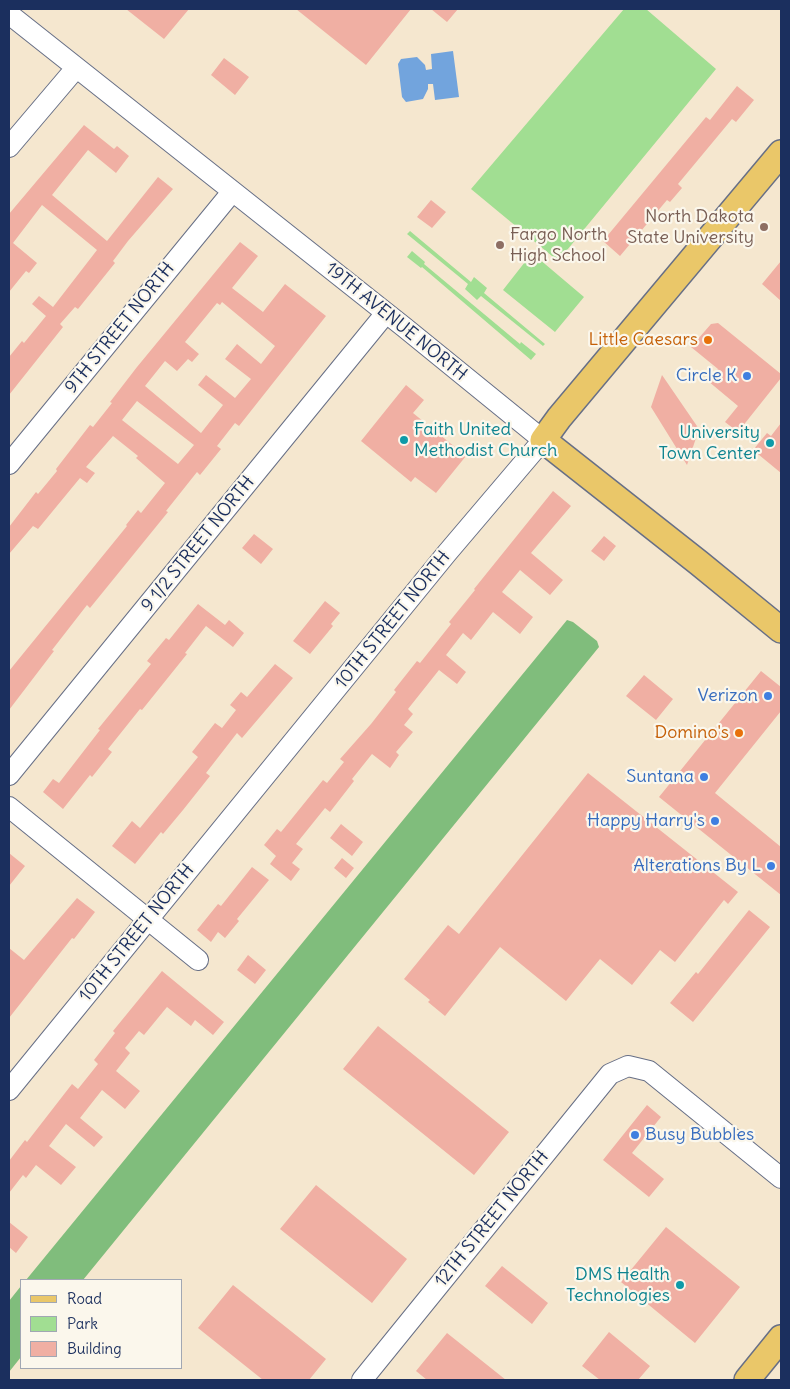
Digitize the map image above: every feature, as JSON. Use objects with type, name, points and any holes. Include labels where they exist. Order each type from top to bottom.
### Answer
[{"type":"main road","name":"10TH STREET NORTH","points":[[543,440],[565,410],[781,153]]},
{"type":"main road","name":"19TH AVENUE NORTH","points":[[543,440],[699,562],[781,630]]},
{"type":"main road","points":[[747,1380],[781,1338]]},
{"type":"street","name":"19TH AVENUE NORTH","points":[[9,14],[543,440]]},
{"type":"street","points":[[9,147],[76,68]]},
{"type":"street","name":"9TH STREET NORTH","points":[[9,464],[232,192]]},
{"type":"street","name":"9 1/2 STREET NORTH","points":[[9,775],[386,314]]},
{"type":"street","name":"10TH STREET NORTH","points":[[9,1090],[448,553],[543,440]]},
{"type":"street","points":[[9,807],[198,960]]},
{"type":"street","name":"12TH STREET NORTH","points":[[362,1380],[610,1074],[628,1066],[649,1071],[781,1178]]},
{"type":"green space","points":[[624,9],[646,9],[716,69],[558,261],[471,189]]},
{"type":"green space","points":[[410,231],[471,282],[474,277],[487,288],[484,293],[545,344],[543,346],[481,296],[477,300],[465,289],[468,284],[407,234]]},
{"type":"green space","points":[[412,251],[425,262],[424,264],[520,344],[521,342],[536,354],[531,360],[422,267],[407,257]]},
{"type":"green space","points":[[532,253],[584,297],[555,332],[503,290]]},
{"type":"green space","points":[[567,620],[573,622],[597,641],[599,647],[84,1279],[27,1279]]},
{"type":"green space","points":[[20,1287],[20,1358],[9,1372],[9,1301]]},
{"type":"water","points":[[453,51],[459,97],[435,100],[433,84],[428,84],[428,89],[423,99],[406,102],[402,97],[398,64],[401,59],[417,57],[425,65],[426,70],[432,69],[431,54]]},
{"type":"building","points":[[126,9],[189,9],[164,39]]},
{"type":"building","points":[[296,9],[411,9],[366,65]]},
{"type":"building","points":[[431,9],[458,9],[447,22]]},
{"type":"building","points":[[224,58],[249,77],[235,95],[211,75]]},
{"type":"building","points":[[737,86],[754,100],[736,122],[732,119],[678,184],[682,188],[670,202],[667,200],[620,256],[603,241],[706,117],[710,120]]},
{"type":"building","points":[[84,125],[114,149],[117,146],[129,156],[116,173],[88,150],[52,195],[107,241],[158,177],[173,189],[128,241],[113,261],[115,263],[78,309],[75,307],[60,324],[63,327],[9,395],[9,357],[22,341],[24,343],[46,316],[32,304],[39,296],[53,307],[97,250],[42,205],[13,243],[37,263],[29,273],[26,271],[9,292],[9,214]]},
{"type":"building","points":[[431,200],[446,212],[432,228],[417,217]]},
{"type":"building","points":[[240,242],[258,256],[232,288],[263,312],[285,284],[326,316],[239,426],[235,423],[217,446],[221,449],[200,475],[197,472],[166,511],[168,512],[90,608],[87,605],[9,710],[9,671],[138,510],[141,513],[165,483],[136,458],[138,456],[113,436],[86,467],[95,473],[87,483],[80,478],[38,529],[33,526],[9,554],[9,527],[36,492],[38,494],[57,471],[56,469],[90,425],[93,427],[137,367]],"holes":[[[222,302],[275,346],[261,364],[237,344],[225,359],[251,379],[235,398],[206,375],[198,385],[223,405],[201,433],[145,386],[165,361],[177,371],[188,359],[192,362],[199,354],[185,342],[217,303],[220,305]],[[137,401],[194,445],[178,464],[122,420]]]},
{"type":"building","points":[[781,261],[781,301],[762,284]]},
{"type":"building","name":"Circle K","points":[[718,323],[781,374],[781,378],[738,432],[725,422],[738,406],[708,381],[718,369],[691,347],[711,324]]},
{"type":"building","name":"Circle K","points":[[662,375],[699,429],[687,465],[651,407]]},
{"type":"building","name":"Faith United Methodist Church","points":[[406,385],[424,400],[413,413],[466,456],[436,493],[415,477],[411,482],[361,441]]},
{"type":"building","name":"University Town Center","points":[[781,423],[781,473],[753,450],[767,433],[771,436]]},
{"type":"building","points":[[553,491],[571,506],[531,553],[563,580],[550,595],[520,570],[502,592],[533,617],[520,634],[493,612],[471,640],[463,633],[446,655],[466,672],[457,684],[439,670],[408,709],[413,714],[404,725],[413,732],[396,752],[399,755],[390,768],[372,754],[352,779],[354,781],[330,812],[325,808],[296,844],[303,849],[292,863],[300,869],[291,881],[270,864],[276,856],[264,845],[277,829],[281,832],[323,780],[327,783],[344,762],[340,759],[371,724],[417,661],[420,663],[451,624],[449,622],[474,589]]},
{"type":"building","points":[[254,534],[273,549],[261,564],[242,548]]},
{"type":"building","points":[[604,536],[616,546],[604,561],[591,551]]},
{"type":"building","points":[[325,601],[340,613],[331,624],[333,626],[310,654],[293,641]]},
{"type":"building","points":[[198,604],[225,625],[229,620],[244,633],[233,647],[206,626],[185,653],[187,654],[108,749],[112,752],[92,777],[90,775],[63,809],[43,792],[53,779],[59,783],[100,730],[98,729],[151,664],[147,661],[166,638],[169,640]]},
{"type":"building","points":[[275,664],[293,678],[242,738],[237,733],[206,773],[210,776],[163,834],[161,832],[135,864],[112,846],[132,821],[140,828],[198,757],[192,752],[215,723],[222,728],[236,710],[230,705],[241,692],[247,697]]},
{"type":"building","points":[[761,671],[781,687],[781,711],[715,793],[781,847],[781,895],[659,797]]},
{"type":"building","points":[[644,675],[673,699],[656,720],[626,696]]},
{"type":"building","points":[[588,773],[738,892],[728,904],[724,900],[675,962],[660,950],[632,985],[600,959],[566,1001],[500,947],[445,1016],[428,1002],[430,1000],[404,979],[448,925],[459,934]]},
{"type":"building","points":[[341,824],[363,842],[352,856],[330,838]]},
{"type":"building","points":[[9,853],[25,866],[9,886]]},
{"type":"building","points":[[342,858],[354,868],[346,878],[334,868]]},
{"type":"building","points":[[252,867],[269,880],[237,919],[239,921],[225,938],[218,932],[211,942],[197,930],[218,904],[221,906]]},
{"type":"building","points":[[77,898],[95,912],[9,1018],[9,948],[24,960]]},
{"type":"building","points":[[749,910],[770,927],[693,1022],[670,1003],[696,972],[698,974]]},
{"type":"building","points":[[248,955],[266,970],[255,984],[237,970]]},
{"type":"building","points":[[162,971],[224,1022],[213,1035],[195,1020],[191,1026],[167,1007],[144,1035],[139,1031],[125,1048],[130,1053],[116,1071],[140,1091],[125,1109],[102,1090],[80,1118],[103,1137],[94,1147],[66,1124],[49,1146],[76,1167],[61,1185],[36,1165],[26,1178],[23,1175],[9,1193],[9,1161],[25,1140],[27,1142],[72,1084],[78,1089],[98,1064],[94,1060],[115,1033],[113,1031]]},
{"type":"building","points":[[378,1026],[509,1132],[474,1175],[343,1069]]},
{"type":"building","name":"Busy Bubbles","points":[[647,1105],[661,1117],[632,1153],[664,1179],[649,1197],[603,1160]]},
{"type":"building","points":[[316,1185],[407,1259],[372,1303],[280,1229]]},
{"type":"building","points":[[9,1222],[28,1237],[16,1253],[9,1247]]},
{"type":"building","name":"DMS Health Technologies","points":[[666,1227],[740,1287],[695,1343],[621,1282]]},
{"type":"building","points":[[502,1266],[548,1303],[532,1324],[485,1286]]},
{"type":"building","points":[[233,1285],[326,1359],[309,1380],[263,1380],[198,1328]]},
{"type":"building","points":[[609,1332],[650,1366],[638,1380],[600,1380],[582,1366]]},
{"type":"building","points":[[447,1333],[506,1380],[427,1380],[416,1371]]},
{"type":"place","name":"North Dakota State University","points":[[764,227]]},
{"type":"place","name":"Fargo North High School","points":[[500,245]]},
{"type":"place","name":"Little Caesars","points":[[708,340]]},
{"type":"place","name":"Circle K","points":[[747,376]]},
{"type":"place","name":"Faith United Methodist Church","points":[[404,440]]},
{"type":"place","name":"University Town Center","points":[[770,443]]},
{"type":"place","name":"Verizon","points":[[768,696]]},
{"type":"place","name":"Domino's","points":[[739,733]]},
{"type":"place","name":"Suntana","points":[[704,777]]},
{"type":"place","name":"Happy Harry's","points":[[715,821]]},
{"type":"place","name":"Alterations By L","points":[[771,866]]},
{"type":"place","name":"Busy Bubbles","points":[[635,1135]]},
{"type":"place","name":"DMS Health Technologies","points":[[680,1285]]}]
